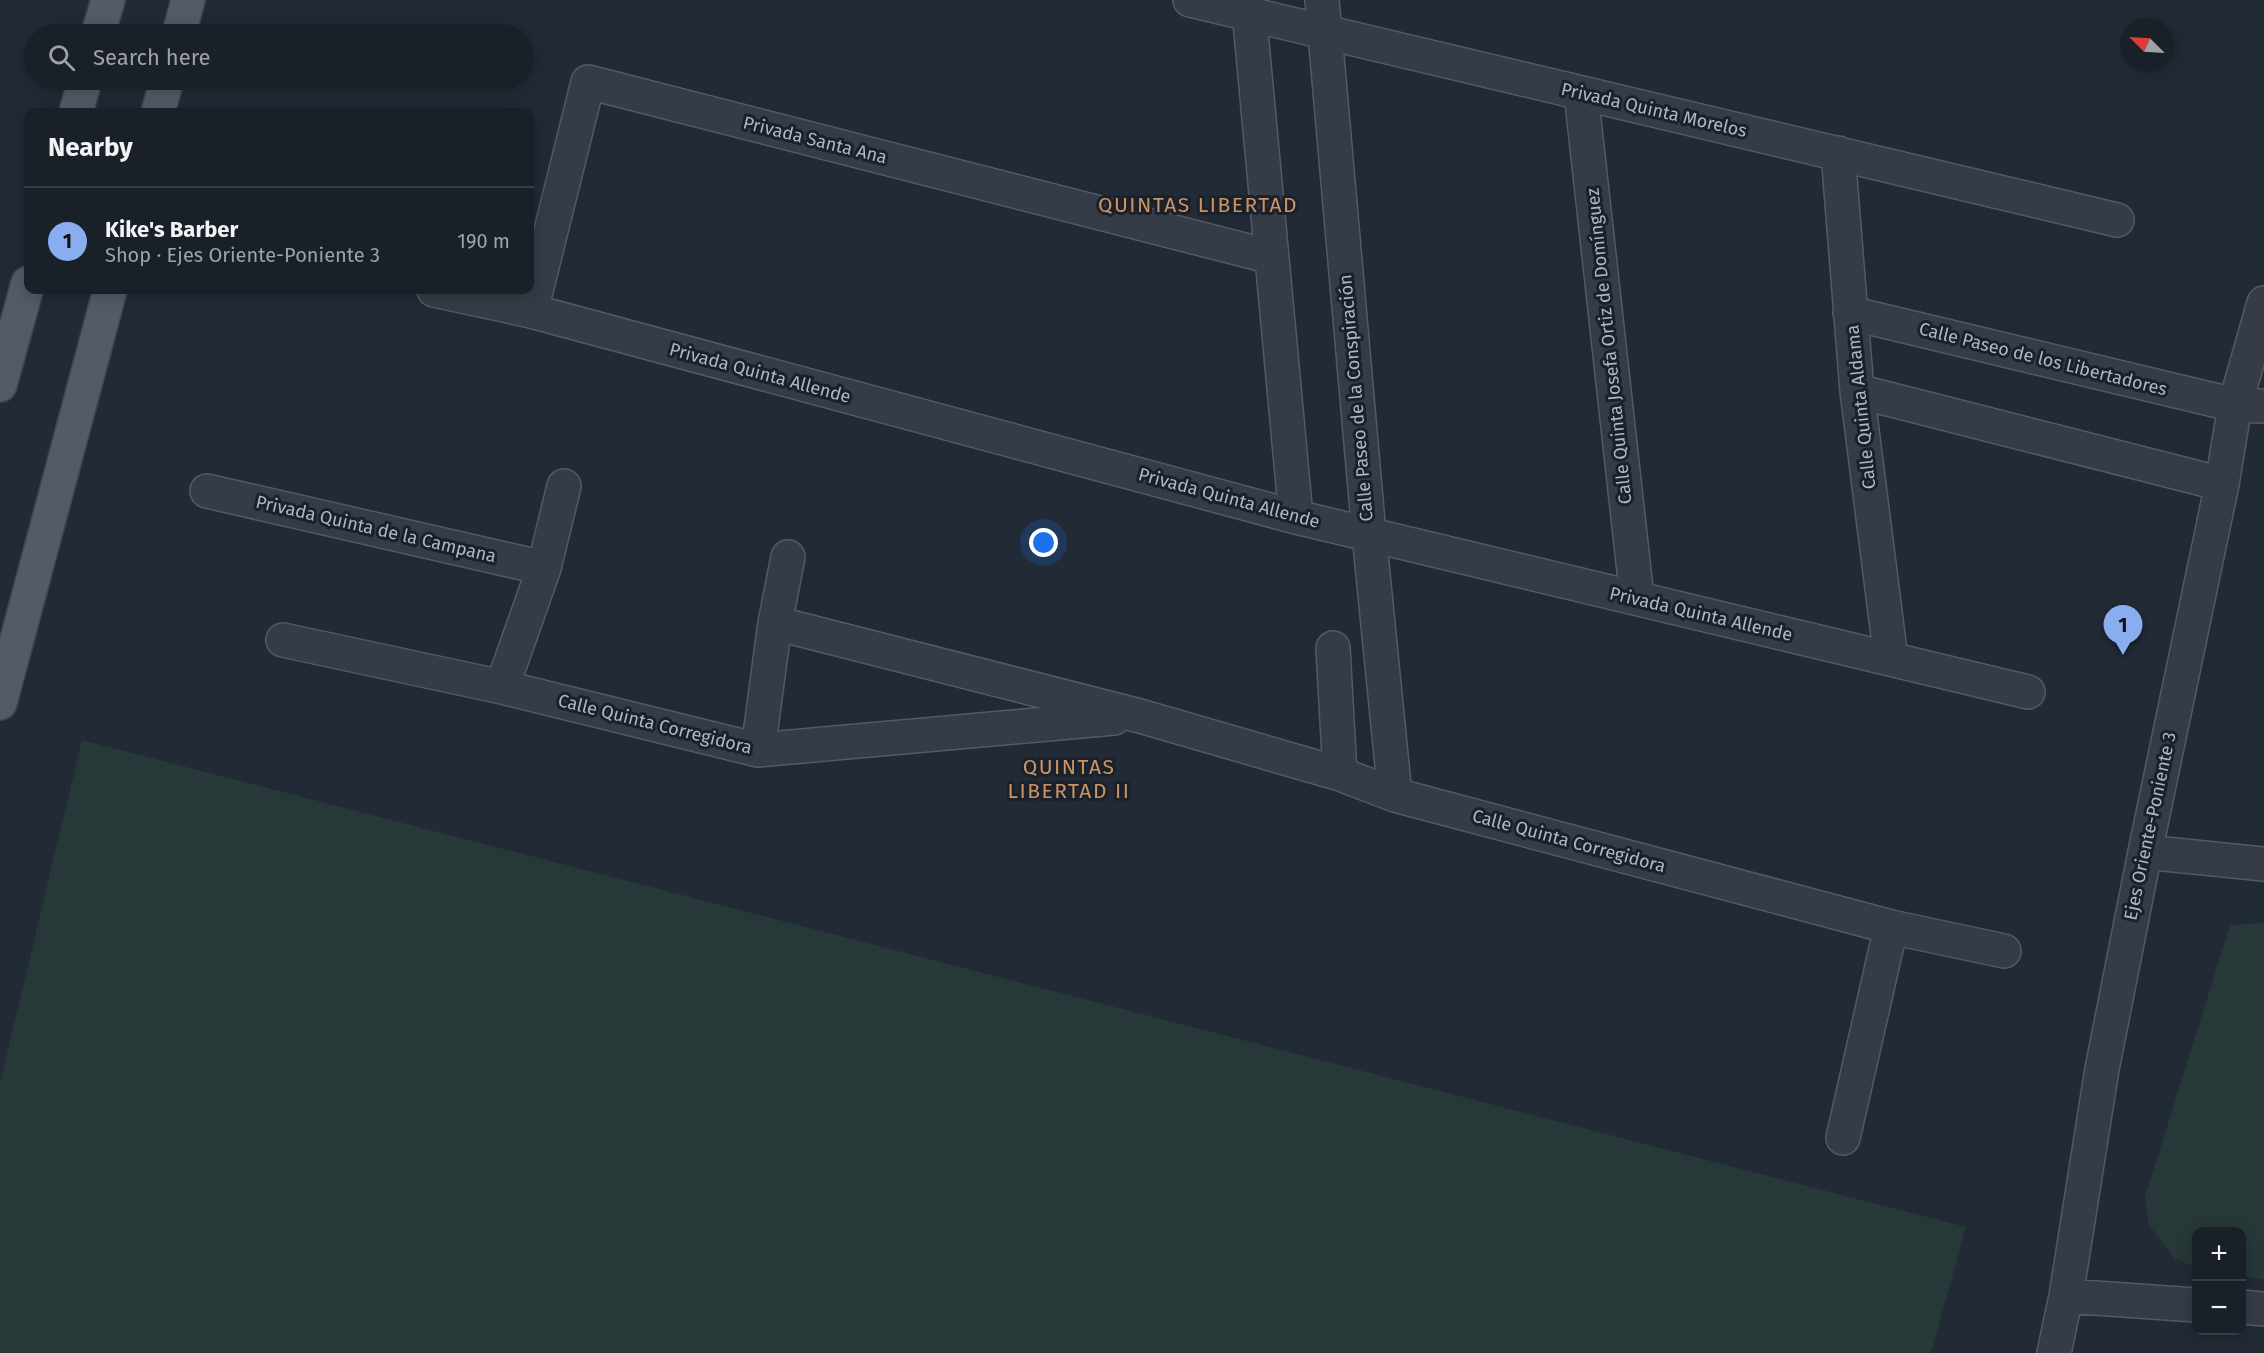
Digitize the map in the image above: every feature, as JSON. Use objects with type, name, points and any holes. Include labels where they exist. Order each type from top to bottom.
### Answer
[{"type":"main road","points":[[101,24],[108,0]]},
{"type":"main road","points":[[182,24],[188,0]]},
{"type":"main road","points":[[77,108],[83,90]]},
{"type":"main road","points":[[159,108],[164,90]]},
{"type":"main road","points":[[0,385],[25,294]]},
{"type":"main road","points":[[0,703],[109,294]]},
{"type":"street","name":"Privada Quinta Morelos","points":[[1190,0],[1323,16],[1581,93],[2117,220]]},
{"type":"street","points":[[1248,7],[1296,517]]},
{"type":"street","name":"Calle Paseo de la Conspiración","points":[[1323,16],[1369,534],[1395,795]]},
{"type":"street","name":"Privada Santa Ana","points":[[531,311],[588,82],[1272,257]]},
{"type":"street","name":"Calle Quinta Josefa Ortiz de Domínguez","points":[[1581,93],[1637,598]]},
{"type":"street","name":"Calle Quinta Aldama","points":[[1838,153],[1857,392],[1891,659]]},
{"type":"street","name":"Privada Quinta Allende","points":[[452,294],[531,311],[1296,517],[2028,692]]},
{"type":"street","name":"Ejes Oriente-Poniente 3","points":[[2054,1353],[2066,1296],[2102,1069],[2145,852],[2222,484],[2250,406],[2264,303]]},
{"type":"street","name":"Calle Paseo de los Libertadores","points":[[1850,313],[2250,406]]},
{"type":"street","points":[[1857,392],[2222,484]]},
{"type":"street","points":[[502,687],[544,568],[564,486]]},
{"type":"street","name":"Privada Quinta de la Campana","points":[[207,491],[544,568]]},
{"type":"street","points":[[758,750],[775,623],[788,557]]},
{"type":"street","name":"Calle Quinta Corregidora","points":[[775,623],[1140,716],[1340,774],[1395,795],[1891,927],[2004,951]]},
{"type":"street","name":"Calle Quinta Corregidora","points":[[283,640],[502,687],[758,750],[1140,716]]},
{"type":"street","points":[[1333,648],[1340,774]]},
{"type":"street","points":[[2145,852],[2264,864]]},
{"type":"street","points":[[1843,1138],[1891,927]]},
{"type":"street","points":[[2066,1296],[2192,1305]]},
{"type":"street","points":[[2246,1307],[2264,1309]]},
{"type":"shaded area","points":[[82,740],[1966,1227],[1931,1353],[0,1353],[0,1083]]},
{"type":"shaded area","points":[[2264,923],[2264,1280],[2246,1276],[2246,1227],[2192,1227],[2192,1265],[2175,1259],[2149,1225],[2145,1197],[2230,925]]},
{"type":"place","name":"Kike's Barber","points":[[2123,655]]},
{"type":"district","name":"QUINTAS LIBERTAD","points":[[1198,205]]},
{"type":"district","name":"QUINTAS LIBERTAD II","points":[[1069,779]]}]
